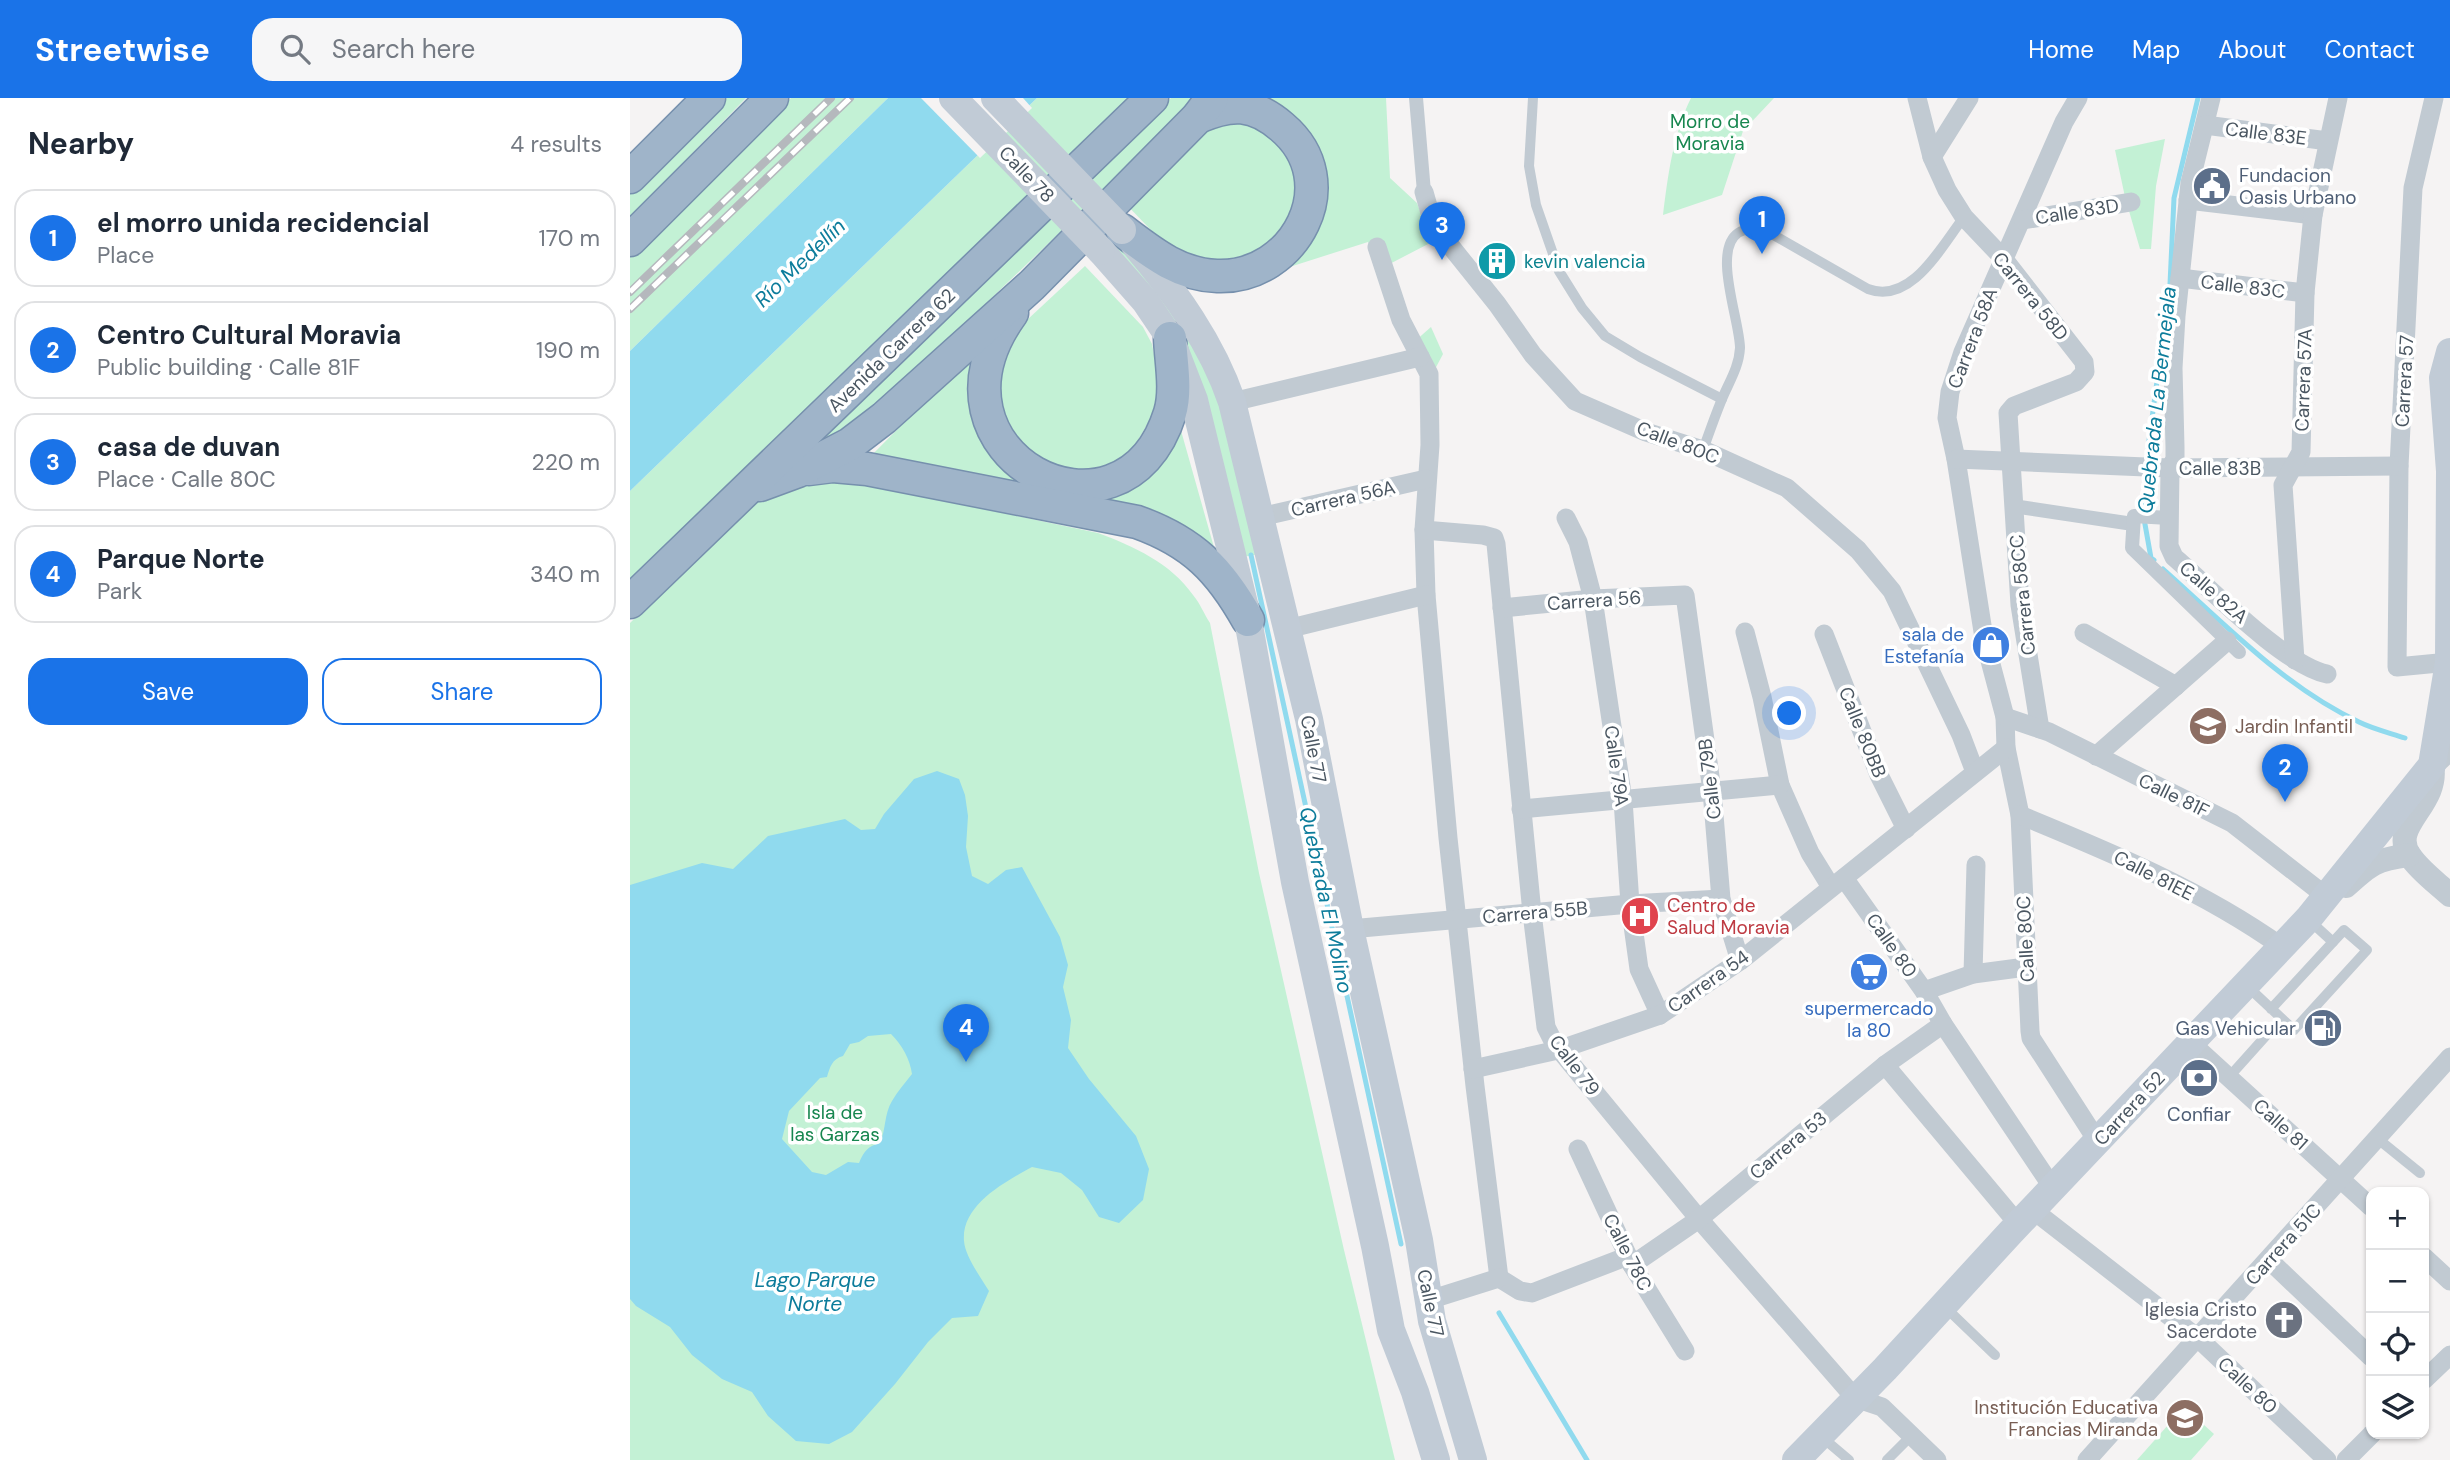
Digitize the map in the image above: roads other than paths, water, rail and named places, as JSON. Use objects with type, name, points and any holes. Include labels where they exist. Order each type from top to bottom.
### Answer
[{"type":"highway","points":[[630,177],[709,98]]},
{"type":"highway","points":[[630,240],[772,98]]},
{"type":"highway","name":"Avenida Carrera 62","points":[[630,603],[1152,98]]},
{"type":"highway","points":[[745,491],[798,471],[867,432],[1032,285],[1205,107],[1254,109],[1276,122],[1298,143],[1308,163],[1313,185],[1312,197],[1298,231],[1273,260],[1254,271],[1219,276],[1178,268],[1154,255],[1112,241]]},
{"type":"highway","points":[[1032,285],[1008,318],[995,343],[986,368],[984,388],[987,411],[995,434],[1007,453],[1026,469],[1046,479],[1070,486],[1092,486],[1117,478],[1139,464],[1162,433],[1171,410],[1170,338]]},
{"type":"highway","points":[[798,471],[833,466],[867,468],[1137,522],[1171,537],[1205,561],[1231,590],[1248,620]]},
{"type":"main road","name":"Calle 78","points":[[953,98],[1112,241]]},
{"type":"main road","name":"Calle 78","points":[[995,98],[1112,241]]},
{"type":"main road","points":[[1112,241],[1145,301],[1170,338],[1194,400],[1248,620],[1295,882],[1391,1330],[1415,1392],[1436,1460]]},
{"type":"main road","name":"Calle 77","points":[[1112,241],[1156,270],[1200,333],[1217,363],[1232,402],[1309,719],[1350,929],[1419,1240],[1432,1321],[1474,1460]]},
{"type":"main road","points":[[2441,757],[2449,662],[2450,471],[2444,378],[2450,352]]},
{"type":"main road","name":"Carrera 52","points":[[1796,1460],[2308,919],[2441,757]]},
{"type":"main road","points":[[1375,1246],[1383,1254],[1394,1258],[1405,1257],[1414,1250],[1419,1240]]},
{"type":"street","name":"Calle 80C","points":[[1416,98],[1424,192],[1430,213],[1440,233],[1553,380],[1575,401],[1646,432],[1703,450],[1787,488],[1858,550],[1892,591],[1956,722],[1975,772]]},
{"type":"street","name":"Carrera 58D","points":[[1917,98],[1932,157],[1947,190],[1964,217],[2003,258],[2084,362],[2085,372],[2076,382],[2014,405],[2008,413],[2012,461]]},
{"type":"street","points":[[1932,157],[1969,98]]},
{"type":"street","name":"Carrera 58A","points":[[2005,718],[1984,638],[1947,418],[1950,391],[2003,258],[2023,220],[2064,122],[2078,98]]},
{"type":"street","name":"Calle 82A","points":[[2211,98],[2188,200],[2180,278],[2173,368],[2175,459],[2152,467],[2160,517],[2174,557],[2273,644],[2295,660],[2327,674]]},
{"type":"street","name":"Carrera 57A","points":[[2295,660],[2283,485],[2301,452],[2305,293],[2313,215],[2338,98]]},
{"type":"street","name":"Carrera 57","points":[[2434,98],[2413,188],[2399,466],[2397,667],[2449,662]]},
{"type":"street","name":"Calle 83E","points":[[2205,125],[2328,141]]},
{"type":"street","points":[[2188,200],[2313,215]]},
{"type":"street","name":"Calle 83D","points":[[2023,220],[2131,202]]},
{"type":"street","points":[[1377,247],[1401,320],[1429,374],[1430,445],[1424,530],[1426,595],[1473,1069],[1499,1278],[1429,1300]]},
{"type":"street","name":"Calle 83C","points":[[2180,278],[2305,293]]},
{"type":"street","points":[[1232,402],[1419,357]]},
{"type":"street","name":"Calle 83B","points":[[1956,459],[2152,467],[2399,466]]},
{"type":"street","name":"Carrera 58CC","points":[[2012,461],[2020,605],[2040,729]]},
{"type":"street","name":"Carrera 56A","points":[[1260,517],[1426,479]]},
{"type":"street","points":[[2013,506],[2134,520],[2160,517]]},
{"type":"street","name":"Calle 79A","points":[[1566,518],[1578,542],[1593,599],[1623,800],[1630,904],[1639,969],[1660,1015]]},
{"type":"street","name":"Calle 82A","points":[[2134,520],[2134,553],[2233,646]]},
{"type":"street","name":"Calle 79","points":[[1424,530],[1483,535],[1494,538],[1496,544],[1531,913],[1546,1027],[1558,1050],[1699,1219],[1855,1398],[1882,1407],[1937,1460]]},
{"type":"street","points":[[1287,629],[1426,595]]},
{"type":"street","name":"Carrera 56","points":[[1502,608],[1593,599],[1685,595]]},
{"type":"street","name":"Calle 79B","points":[[1685,595],[1712,791],[1721,899],[1740,961]]},
{"type":"street","name":"Calle 80","points":[[1745,632],[1762,696],[1780,785],[1810,853],[1924,992],[2053,1188]]},
{"type":"street","points":[[2084,633],[2176,686]]},
{"type":"street","name":"Calle 80BB","points":[[1824,634],[1879,775],[1906,829]]},
{"type":"street","points":[[2096,756],[2176,686],[2233,646]]},
{"type":"street","name":"Calle 80C","points":[[2005,718],[2006,748],[2020,815],[2031,1038],[2098,1142]]},
{"type":"street","name":"Calle 81F","points":[[2005,718],[2040,729],[2232,823],[2327,897]]},
{"type":"street","name":"Carrera 54","points":[[1473,1069],[1558,1050],[1660,1015],[1740,961],[2006,748]]},
{"type":"street","points":[[2441,757],[2428,797],[2404,835],[2409,855],[2450,895]]},
{"type":"street","points":[[1521,809],[1780,785]]},
{"type":"street","name":"Calle 81EE","points":[[2020,815],[2116,855],[2225,911],[2282,947]]},
{"type":"street","points":[[2327,897],[2340,892],[2371,864],[2409,855]]},
{"type":"street","points":[[1973,974],[1976,865]]},
{"type":"street","name":"Carrera 55B","points":[[1350,929],[1630,904],[1721,899]]},
{"type":"street","points":[[1924,992],[1973,974],[2026,967]]},
{"type":"street","name":"Carrera 53","points":[[1499,1278],[1520,1291],[1532,1293],[1630,1261],[1699,1219],[1885,1065],[1943,1024]]},
{"type":"street","name":"Calle 81","points":[[2190,1042],[2366,1202]]},
{"type":"street","name":"Carrera 51C","points":[[2087,1460],[2199,1339],[2450,1057]]},
{"type":"street","name":"Calle 80","points":[[1885,1065],[2026,1217],[2199,1339],[2327,1460]]},
{"type":"street","name":"Calle 78C","points":[[1578,1149],[1630,1261],[1685,1351]]},
{"type":"street","points":[[2269,1259],[2366,1351]]},
{"type":"street","points":[[2429,1261],[2450,1281]]},
{"type":"street","points":[[2428,1376],[2450,1354]]},
{"type":"street","points":[[2346,1460],[2367,1439]]},
{"type":"lane","points":[[1533,98],[1529,166],[1536,205],[1559,271],[1582,308],[1605,335],[1640,357],[1722,399]]},
{"type":"lane","points":[[1703,450],[1737,368],[1740,347],[1727,260],[1728,246],[1739,233],[1752,229],[1770,233],[1868,289],[1880,293],[1896,290],[1916,278],[1964,217]]},
{"type":"lane","points":[[2308,919],[2333,942]]},
{"type":"lane","points":[[2245,985],[2281,1019],[2294,1030],[2367,950],[2344,930],[2271,1009]]},
{"type":"lane","points":[[2229,1077],[2281,1019]]},
{"type":"lane","points":[[2378,1139],[2420,1173]]},
{"type":"lane","points":[[1944,1305],[1995,1355]]},
{"type":"lane","points":[[1820,1436],[1849,1460]]},
{"type":"lane","points":[[1887,1460],[1911,1436]]},
{"type":"water","name":"Río Medellín","points":[[888,98],[1037,98],[630,491],[630,351]]},
{"type":"water","name":"Lago Parque Norte","points":[[937,771],[959,779],[968,816],[966,847],[972,876],[988,884],[1006,870],[1022,867],[1060,937],[1068,965],[1063,987],[1071,1020],[1068,1048],[1089,1079],[1136,1136],[1149,1169],[1143,1200],[1119,1223],[1099,1217],[1082,1190],[1061,1173],[1032,1167],[987,1196],[970,1216],[964,1241],[974,1267],[989,1291],[978,1316],[952,1318],[928,1342],[852,1432],[829,1444],[796,1441],[768,1416],[752,1392],[722,1379],[692,1355],[670,1327],[636,1306],[630,1299],[630,885],[702,863],[733,869],[768,836],[845,819],[861,830],[875,829],[884,814],[914,779]],"holes":[[[891,1034],[902,1048],[912,1074],[889,1106],[880,1143],[867,1150],[859,1163],[848,1162],[826,1175],[812,1172],[782,1139],[789,1111],[820,1078],[827,1077],[832,1064],[843,1056],[850,1044],[868,1036]]]},
{"type":"waterway","name":"Quebrada La Bermejala","points":[[2154,560],[2151,558],[2143,513],[2148,448],[2170,284],[2174,198],[2198,98]]},
{"type":"waterway","name":"Quebrada El Molino","points":[[1251,555],[1401,1244]]},
{"type":"waterway","name":"Quebrada La Bermejala","points":[[2163,569],[2256,653],[2305,691],[2359,722],[2405,738]]},
{"type":"waterway","name":"Quebrada El Molino","points":[[1499,1313],[1587,1460]]},
{"type":"railway","points":[[630,292],[831,98]]},
{"type":"railway","points":[[630,309],[850,98]]},
{"type":"place","name":"Fundacion Oasis Urbano","points":[[2212,186]]},
{"type":"place","name":"el morro unida recidencial","points":[[1762,254]]},
{"type":"place","name":"casa de duvan","points":[[1442,260]]},
{"type":"place","name":"kevin valencia","points":[[1497,261]]},
{"type":"place","name":"sala de Estefanía","points":[[1991,645]]},
{"type":"place","name":"Jardin Infantil","points":[[2208,726]]},
{"type":"place","name":"Centro Cultural Moravia","points":[[2285,802]]},
{"type":"place","name":"Centro de Salud Moravia","points":[[1640,916]]},
{"type":"place","name":"supermercado la 80","points":[[1869,972]]},
{"type":"place","name":"Gas Vehicular","points":[[2323,1028]]},
{"type":"place","name":"Parque Norte","points":[[966,1062]]},
{"type":"place","name":"Confiar","points":[[2199,1078]]},
{"type":"place","name":"Iglesia Cristo Sacerdote","points":[[2284,1320]]},
{"type":"place","name":"Institución Educativa Francias Miranda","points":[[2185,1418]]},
{"type":"park label","name":"Morro de Moravia","points":[[1710,132]]},
{"type":"park label","name":"Isla de las Garzas","points":[[835,1123]]}]
